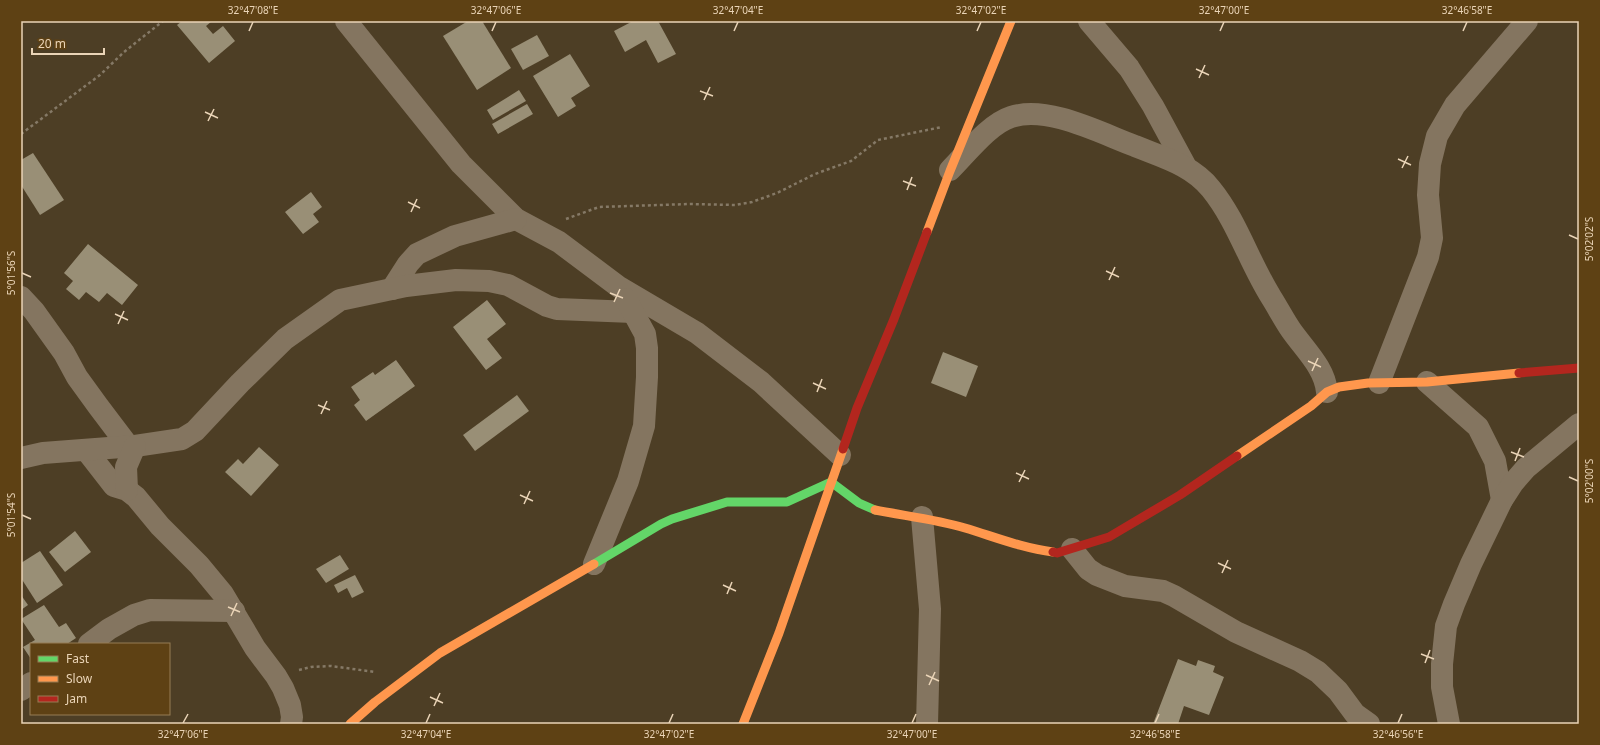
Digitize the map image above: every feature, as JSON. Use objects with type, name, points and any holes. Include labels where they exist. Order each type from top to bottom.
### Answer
[{"type":"street","points":[[346,21],[462,164],[516,219],[559,242],[619,287],[691,330],[724,353],[761,382],[840,455]]},
{"type":"street","points":[[743,724],[779,633],[857,408],[897,311],[950,171],[1011,21]]},
{"type":"street","points":[[1089,21],[1129,68],[1153,106],[1186,167]]},
{"type":"street","points":[[1379,383],[1428,257],[1432,238],[1428,195],[1429,172],[1437,136],[1456,105],[1527,21]]},
{"type":"street","points":[[950,171],[993,125],[1011,116],[1031,114],[1064,119],[1086,126],[1156,153],[1186,167],[1200,177],[1211,189],[1232,220],[1264,287],[1291,330],[1321,371],[1326,382],[1327,392]]},
{"type":"street","points":[[392,289],[408,264],[417,254],[456,236],[516,219]]},
{"type":"street","points":[[21,458],[43,453],[132,446],[182,439],[195,431],[240,383],[285,339],[340,300],[392,289],[456,280],[489,281],[508,285],[547,306],[557,309],[633,312]]},
{"type":"street","points":[[594,564],[628,481],[644,426],[647,378],[647,348],[645,334],[619,287]]},
{"type":"street","points":[[21,297],[34,311],[64,353],[81,383],[132,446]]},
{"type":"street","points":[[831,482],[859,503],[873,509],[910,517],[922,517],[965,528],[1034,550],[1057,553],[1110,538],[1180,495],[1311,406],[1327,392],[1339,387],[1379,383],[1427,382],[1579,368]]},
{"type":"street","points":[[1427,382],[1478,427],[1495,461],[1502,500]]},
{"type":"street","points":[[1449,724],[1442,687],[1442,664],[1446,626],[1471,564],[1502,500],[1513,483],[1526,468],[1579,424]]},
{"type":"street","points":[[127,490],[126,467],[132,446]]},
{"type":"street","points":[[86,450],[114,486],[127,490],[136,497],[160,526],[199,565],[223,594],[255,648],[276,676],[290,705],[292,717],[291,724]]},
{"type":"street","points":[[350,724],[375,702],[440,653],[661,524],[672,519],[727,502],[777,504],[786,502],[831,482]]},
{"type":"street","points":[[922,517],[930,609],[927,724]]},
{"type":"street","points":[[1072,549],[1088,569],[1098,575],[1125,586],[1163,591],[1236,632],[1300,661],[1318,672],[1338,692],[1357,720]]},
{"type":"street","points":[[90,643],[109,629],[134,615],[150,610],[234,611]]},
{"type":"street","points":[[21,690],[30,684]]},
{"type":"path","points":[[21,134],[100,75],[124,52],[163,21]]},
{"type":"path","points":[[536,230],[599,207],[690,204],[735,205],[752,202],[777,193],[815,174],[851,161],[870,146],[883,139],[947,127],[964,136]]},
{"type":"path","points":[[276,676],[311,667],[331,666],[363,671],[378,671]]},
{"type":"building","points":[[182,21],[212,21],[206,26],[213,34],[223,26],[235,41],[209,63],[177,25]]},
{"type":"building","points":[[468,21],[482,21],[511,68],[477,90],[443,36]]},
{"type":"building","points":[[633,21],[658,21],[676,54],[658,63],[646,40],[625,52],[614,31]]},
{"type":"building","points":[[537,35],[549,56],[523,70],[511,49]]},
{"type":"building","points":[[570,54],[590,86],[571,98],[576,106],[558,117],[533,76]]},
{"type":"building","points":[[519,90],[526,101],[493,120],[487,110]]},
{"type":"building","points":[[527,104],[533,114],[498,134],[492,124]]},
{"type":"building","points":[[33,153],[64,200],[40,215],[21,185],[21,160]]},
{"type":"building","points":[[311,192],[322,207],[313,214],[319,222],[303,234],[285,212]]},
{"type":"building","points":[[88,244],[138,285],[122,305],[107,293],[99,302],[86,292],[79,300],[66,289],[73,281],[64,273]]},
{"type":"building","points":[[487,300],[506,324],[487,339],[502,358],[486,370],[453,327]]},
{"type":"building","points":[[943,352],[978,366],[966,397],[931,383]]},
{"type":"building","points":[[396,360],[415,386],[366,421],[354,405],[360,400],[351,387],[373,372],[375,375]]},
{"type":"building","points":[[517,395],[529,411],[475,451],[463,435]]},
{"type":"building","points":[[259,447],[279,465],[251,496],[225,472],[238,459],[243,464]]},
{"type":"building","points":[[75,531],[91,552],[65,572],[49,552]]},
{"type":"building","points":[[40,551],[63,585],[37,603],[21,578],[21,563]]},
{"type":"building","points":[[340,555],[349,569],[326,583],[316,569]]},
{"type":"building","points":[[355,575],[364,592],[352,598],[347,588],[338,593],[334,585]]},
{"type":"building","points":[[21,595],[28,605],[21,610]]},
{"type":"building","points":[[44,605],[59,627],[66,623],[76,638],[68,643],[30,643],[30,658],[23,647],[35,640],[21,619]]},
{"type":"building","points":[[1178,659],[1196,666],[1198,660],[1215,666],[1213,672],[1224,677],[1209,715],[1184,706],[1178,724],[1153,724]]},
{"type":"traffic: fast","points":[[594,564],[672,519],[727,502],[787,502],[831,482],[859,503],[875,510]]},
{"type":"traffic: slow","points":[[927,232],[1011,21]]},
{"type":"traffic: slow","points":[[1237,456],[1311,406],[1327,392],[1339,387],[1368,383],[1427,382],[1519,373]]},
{"type":"traffic: slow","points":[[743,724],[779,633],[843,449]]},
{"type":"traffic: slow","points":[[875,510],[954,525],[1019,545],[1053,552]]},
{"type":"traffic: slow","points":[[350,724],[375,702],[440,653],[594,564]]},
{"type":"traffic: jam","points":[[843,449],[857,408],[894,319],[927,232]]},
{"type":"traffic: jam","points":[[1519,373],[1579,368]]},
{"type":"traffic: jam","points":[[1053,552],[1057,553],[1109,537],[1180,495],[1237,456]]}]
